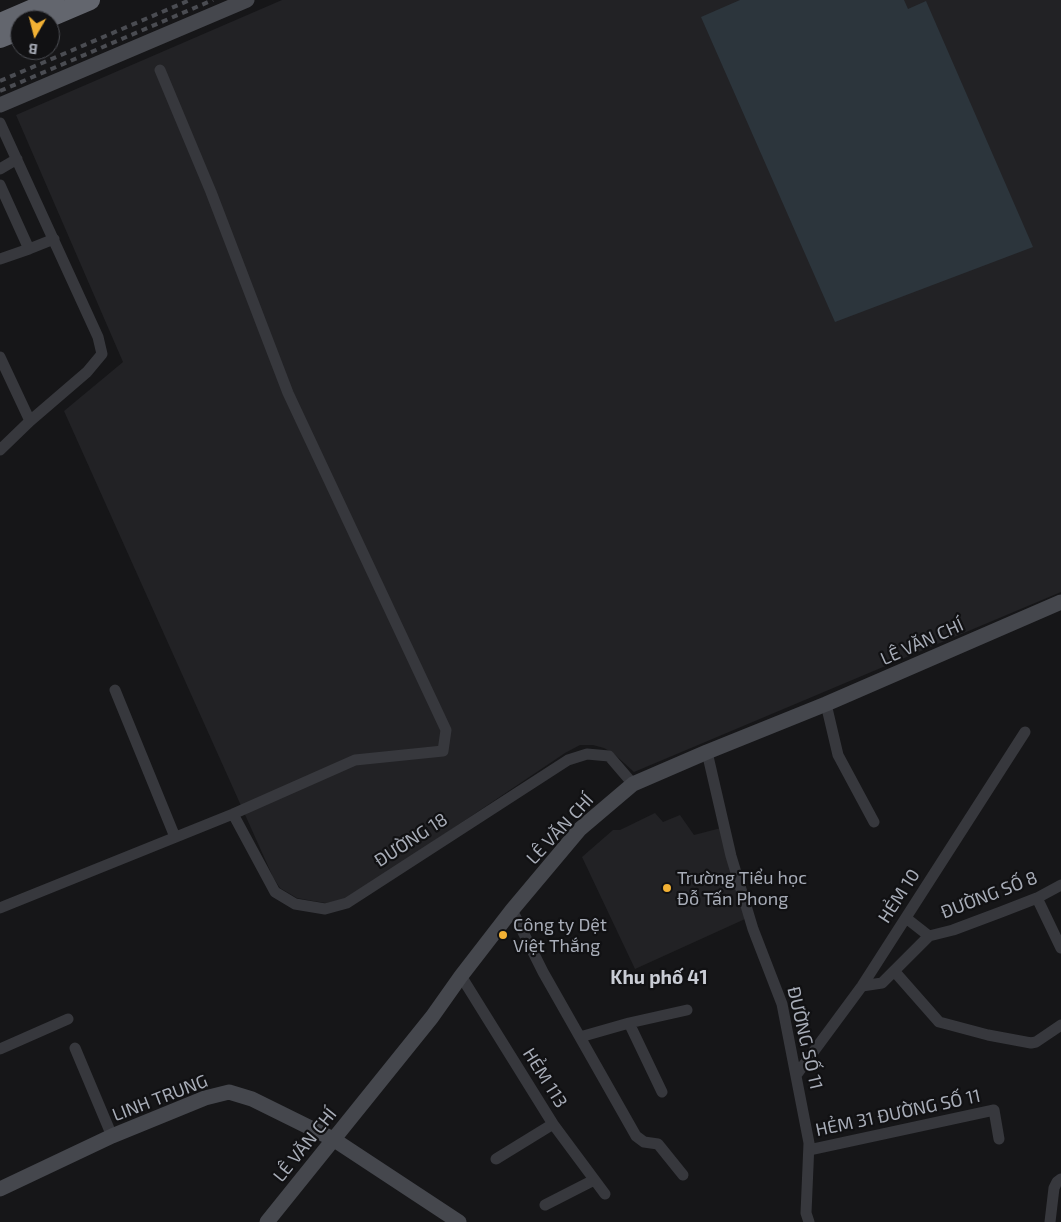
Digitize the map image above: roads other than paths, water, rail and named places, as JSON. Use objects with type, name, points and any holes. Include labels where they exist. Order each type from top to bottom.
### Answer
[{"type":"highway","points":[[5,33],[54,0]]},
{"type":"highway","points":[[60,13],[90,0]]},
{"type":"main road","points":[[0,105],[247,0]]},
{"type":"main road","name":"LÊ VĂN CHÍ","points":[[267,1222],[432,1017],[512,910],[580,829],[633,784],[826,704],[1061,602]]},
{"type":"main road","name":"LINH TRUNG","points":[[0,1189],[112,1136],[205,1098],[229,1092],[252,1099],[333,1139],[459,1222]]},
{"type":"street","points":[[0,908],[233,814],[355,760],[443,751],[446,730],[288,393],[211,192],[160,70]]},
{"type":"street","points":[[0,123],[98,336],[102,354],[87,372],[30,420],[0,450]]},
{"type":"street","points":[[0,169],[17,159]]},
{"type":"street","points":[[0,185],[30,249]]},
{"type":"street","points":[[0,259],[54,239]]},
{"type":"street","points":[[0,357],[30,420]]},
{"type":"street","points":[[115,690],[175,837]]},
{"type":"street","points":[[826,704],[838,755],[874,822]]},
{"type":"street","name":"HẺM 10","points":[[797,1074],[862,986],[1025,732]]},
{"type":"street","name":"ĐƯỜNG SỐ 11","points":[[707,752],[731,856],[753,929],[782,1004],[809,1143],[806,1213],[809,1222]]},
{"type":"street","name":"ĐƯỜNG 18","points":[[233,814],[275,892],[295,904],[325,909],[347,902],[568,760],[587,754],[609,756],[633,784]]},
{"type":"street","name":"ĐƯỜNG SỐ 8","points":[[929,936],[953,930],[1037,898],[1061,885]]},
{"type":"street","points":[[1037,898],[1061,948]]},
{"type":"street","points":[[512,910],[543,972],[636,1136],[644,1142],[658,1144],[683,1175]]},
{"type":"street","points":[[862,986],[882,983],[929,936],[906,918]]},
{"type":"street","points":[[895,972],[939,1022],[942,1023],[988,1035],[1031,1043],[1036,1042],[1061,1025]]},
{"type":"street","name":"HẺM 113","points":[[461,976],[554,1124],[605,1194]]},
{"type":"street","points":[[580,1037],[629,1023],[687,1010]]},
{"type":"street","points":[[0,1048],[68,1019]]},
{"type":"street","points":[[629,1023],[662,1092]]},
{"type":"street","points":[[75,1048],[112,1136]]},
{"type":"street","name":"HẺM 31 ĐƯỜNG SỐ 11","points":[[809,1150],[994,1110],[1000,1139]]},
{"type":"street","points":[[496,1159],[554,1124]]},
{"type":"street","points":[[1050,1222],[1054,1188],[1056,1182],[1061,1179]]},
{"type":"street","points":[[545,1205],[594,1180]]},
{"type":"railway","points":[[0,81],[190,0]]},
{"type":"railway","points":[[0,91],[213,0]]},
{"type":"place","name":"Trường Tiểu học Đỗ Tấn Phong","points":[[667,888]]},
{"type":"place","name":"Công ty Dệt Việt Thắng","points":[[503,935]]},
{"type":"district","name":"Khu phố 41","points":[[659,978]]}]
